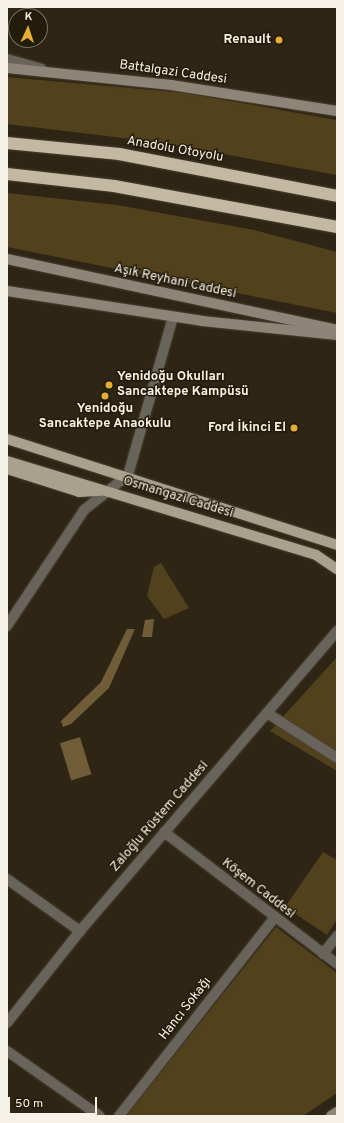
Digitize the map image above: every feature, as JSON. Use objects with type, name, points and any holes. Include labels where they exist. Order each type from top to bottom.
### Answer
[{"type":"highway","name":"Anadolu Otoyolu","points":[[7,143],[119,154],[337,196]]},
{"type":"highway","points":[[7,174],[114,186],[337,228]]},
{"type":"main road","points":[[7,68],[50,71]]},
{"type":"main road","name":"Battalgazi Caddesi","points":[[50,71],[171,85],[337,111]]},
{"type":"main road","name":"Aşık Reyhani Caddesi","points":[[7,259],[337,330]]},
{"type":"main road","points":[[7,291],[173,317],[337,335]]},
{"type":"main road","name":"Osmangazi Caddesi","points":[[7,439],[128,476],[337,545]]},
{"type":"main road","name":"Osmangazi Caddesi","points":[[7,461],[111,491],[316,555],[337,569]]},
{"type":"main road","points":[[7,469],[79,492],[111,491]]},
{"type":"main road","points":[[332,1116],[337,1112]]},
{"type":"street","name":"Battalgazi Caddesi","points":[[7,59],[50,71]]},
{"type":"street","points":[[7,626],[84,510],[111,491],[128,476],[173,317]]},
{"type":"street","name":"Zaloğlu Rüstem Caddesi","points":[[7,1023],[80,931],[337,631]]},
{"type":"street","points":[[267,713],[337,758]]},
{"type":"street","name":"Köşem Caddesi","points":[[164,832],[274,918],[337,964]]},
{"type":"street","points":[[7,879],[80,931]]},
{"type":"street","name":"Hancı Sokağı","points":[[119,1116],[274,918]]},
{"type":"street","points":[[324,954],[337,936]]},
{"type":"street","points":[[7,1051],[100,1116]]},
{"type":"shaded area","points":[[7,77],[185,93],[337,120],[337,175],[164,143],[7,124]]},
{"type":"shaded area","points":[[7,193],[117,205],[254,230],[337,252],[337,313],[7,247]]},
{"type":"shaded area","points":[[161,563],[189,608],[164,619],[147,596],[154,567]]},
{"type":"shaded area","points":[[154,619],[152,637],[142,637],[145,620]]},
{"type":"shaded area","points":[[127,629],[135,629],[109,688],[71,724],[63,727],[61,721],[101,682]]},
{"type":"shaded area","points":[[337,657],[337,771],[270,731]]},
{"type":"shaded area","points":[[80,737],[91,774],[71,780],[60,743]]},
{"type":"shaded area","points":[[323,852],[337,860],[337,919],[327,935],[285,907]]},
{"type":"shaded area","points":[[276,927],[337,973],[337,1093],[303,1116],[126,1116]]},
{"type":"place","name":"Renault","points":[[279,40]]},
{"type":"place","name":"Yenidoğu Okulları Sancaktepe Kampüsü","points":[[109,385]]},
{"type":"place","name":"Yenidoğu Sancaktepe Anaokulu","points":[[105,396]]},
{"type":"place","name":"Ford İkinci El","points":[[294,428]]}]
